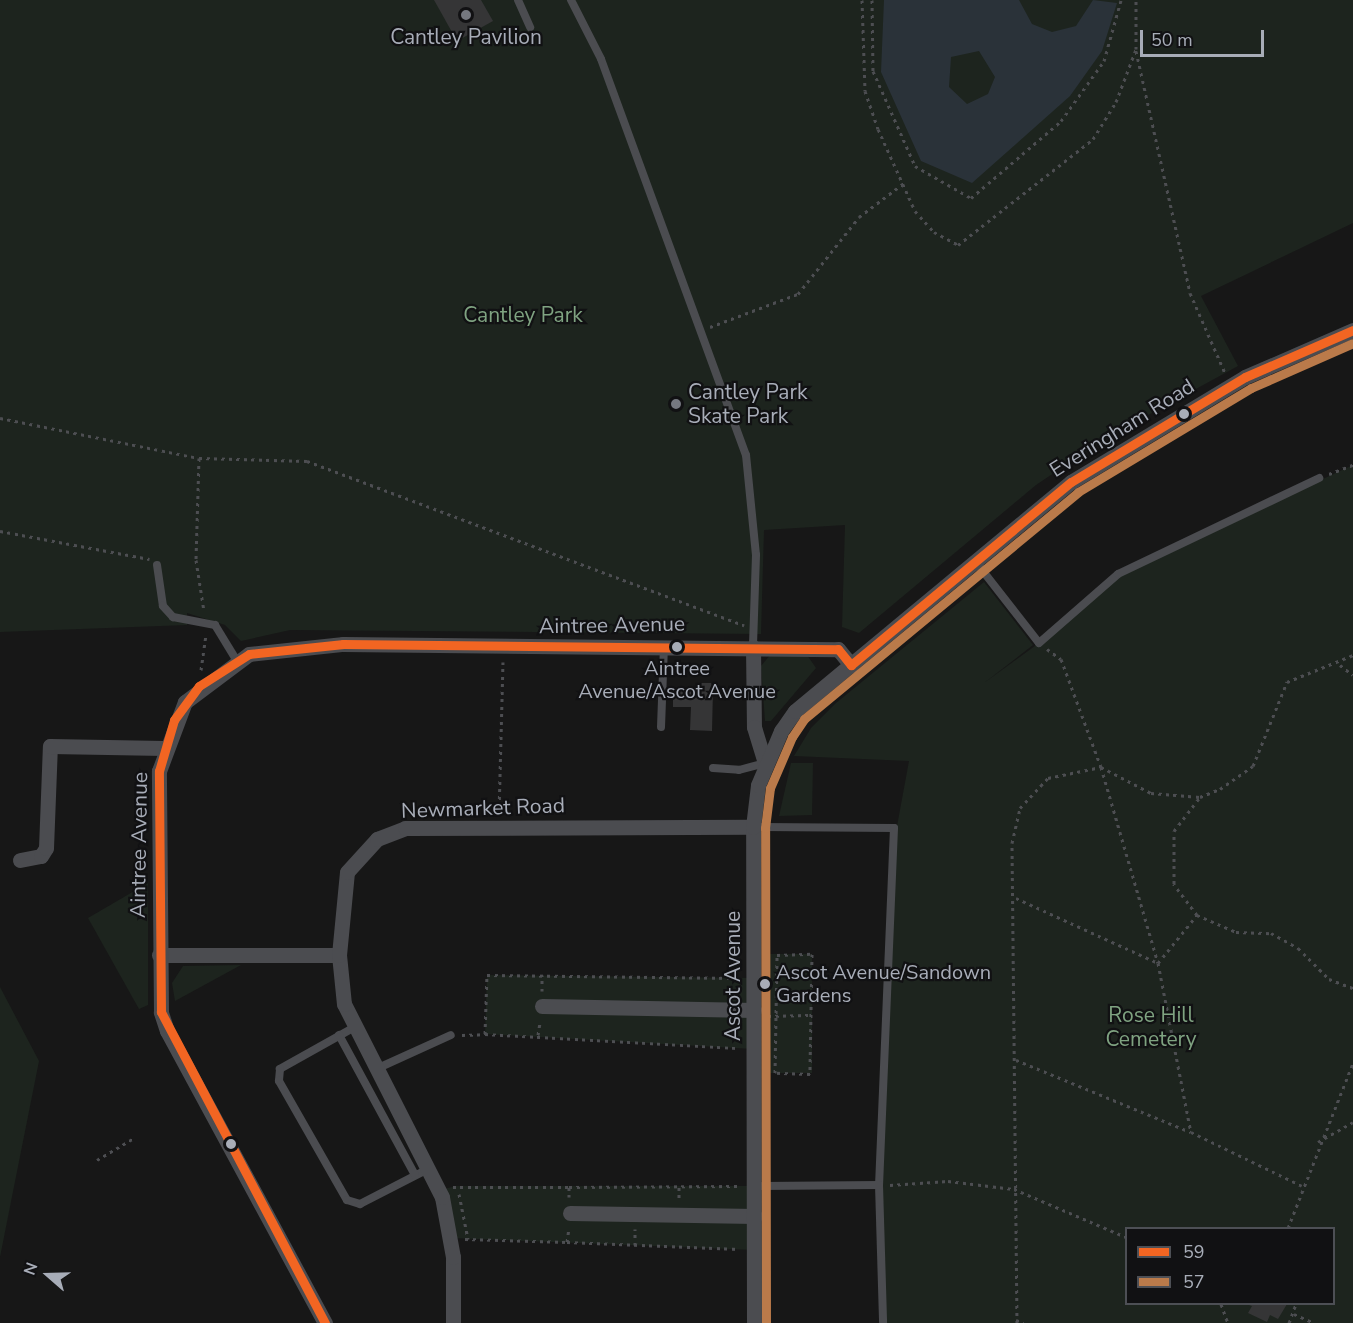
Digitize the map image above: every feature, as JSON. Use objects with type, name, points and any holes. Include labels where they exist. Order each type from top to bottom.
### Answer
[{"type":"street","name":"Everingham Road","points":[[851,664],[1071,482],[1233,384],[1353,330]]},
{"type":"street","name":"Aintree Avenue","points":[[325,1323],[167,1031],[159,955],[159,771],[164,747],[174,720],[199,686],[237,661],[264,650],[344,644],[504,648],[664,646],[838,649],[851,664]]},
{"type":"street","points":[[753,647],[754,727],[765,763]]},
{"type":"street","name":"Ascot Avenue","points":[[754,1323],[756,1186],[753,1049],[755,978],[753,827],[765,763],[795,711],[851,664]]},
{"type":"street","points":[[20,860],[41,856],[46,848],[50,746],[164,747]]},
{"type":"street","name":"Newmarket Road","points":[[453,1323],[451,1238],[440,1190],[431,1167],[353,1028],[339,955],[342,886],[356,859],[377,839],[405,828],[753,827]]},
{"type":"street","points":[[159,955],[339,955]]},
{"type":"street","points":[[542,1006],[754,1013]]},
{"type":"street","points":[[570,1213],[755,1216]]},
{"type":"lane","points":[[518,0],[530,27]]},
{"type":"lane","points":[[571,0],[602,59],[703,329],[746,455],[756,555],[753,647]]},
{"type":"lane","points":[[975,561],[1039,643],[1118,574],[1319,478]]},
{"type":"lane","points":[[157,566],[163,606],[173,617],[208,623],[230,642],[237,661]]},
{"type":"lane","points":[[661,727],[664,646]]},
{"type":"lane","points":[[713,768],[739,770],[765,763]]},
{"type":"lane","points":[[753,827],[894,828],[879,1185],[883,1323]]},
{"type":"lane","points":[[353,1028],[280,1069],[279,1081],[346,1200],[360,1204],[431,1167]]},
{"type":"lane","points":[[339,1035],[415,1175]]},
{"type":"lane","points":[[375,1069],[452,1035]]},
{"type":"lane","points":[[756,1186],[879,1185]]},
{"type":"path","points":[[862,0],[866,91],[915,211],[933,232],[948,243],[967,242],[1093,140],[1116,102],[1136,49]]},
{"type":"path","points":[[872,0],[873,71],[915,166],[970,198],[1061,121],[1104,61],[1121,0]]},
{"type":"path","points":[[1136,0],[1136,49],[1190,293],[1233,384]]},
{"type":"path","points":[[703,329],[798,294],[859,217],[905,183]]},
{"type":"path","points":[[0,418],[199,458],[307,461],[754,629]]},
{"type":"path","points":[[199,458],[196,560],[208,623],[199,686]]},
{"type":"path","points":[[1319,478],[1353,465]]},
{"type":"path","points":[[0,531],[142,554],[157,566]]},
{"type":"path","points":[[1039,643],[1061,659],[1101,768],[1158,963],[1191,1131]]},
{"type":"path","points":[[499,826],[504,648]]},
{"type":"path","points":[[1353,655],[1340,665],[1287,682],[1253,766],[1200,797],[1174,831],[1174,884],[1197,915],[1236,932],[1271,933],[1298,948],[1329,979],[1353,988]]},
{"type":"path","points":[[1340,665],[1353,675]]},
{"type":"path","points":[[1023,1323],[1017,1321],[1014,1189],[1016,898],[1012,843],[1020,808],[1048,778],[1101,768],[1151,793],[1200,797]]},
{"type":"path","points":[[1016,898],[1158,963]]},
{"type":"path","points":[[1158,963],[1197,915]]},
{"type":"path","points":[[777,954],[812,954],[810,1074],[775,1073],[777,1016],[777,954]]},
{"type":"path","points":[[485,1034],[487,975],[755,978]]},
{"type":"path","points":[[754,1013],[777,1016],[808,1015]]},
{"type":"path","points":[[452,1035],[485,1034],[753,1049]]},
{"type":"path","points":[[1016,1060],[1191,1131],[1302,1186]]},
{"type":"path","points":[[1288,1227],[1318,1142],[1353,1063]]},
{"type":"path","points":[[1318,1142],[1353,1122]]},
{"type":"path","points":[[97,1160],[134,1138]]},
{"type":"path","points":[[879,1185],[948,1181],[1014,1189],[1125,1237]]},
{"type":"path","points":[[440,1190],[456,1186],[756,1186]]},
{"type":"path","points":[[456,1186],[468,1239]]},
{"type":"path","points":[[567,1242],[570,1213],[569,1187]]},
{"type":"path","points":[[451,1238],[754,1250]]},
{"type":"path","points":[[1221,1305],[1228,1323]]},
{"type":"path","points":[[1289,1323],[1296,1305]]},
{"type":"path","points":[[1294,1314],[1314,1323]]},
{"type":"green space","name":"Cantley Park","points":[[0,0],[1353,0],[1353,223],[1201,296],[1238,366],[1106,438],[1036,485],[859,633],[842,627],[845,525],[764,530],[761,634],[290,630],[241,641],[225,625],[187,613],[187,625],[0,632]]},
{"type":"green space","name":"Rose Hill Cemetery","points":[[1353,465],[1353,1323],[883,1323],[879,1185],[895,837],[909,761],[794,756],[811,728],[836,703],[984,582],[1033,645],[984,683],[1039,643],[1118,574]]},
{"type":"green space","points":[[771,654],[807,655],[816,668],[771,721],[765,721],[761,666]]},
{"type":"green space","points":[[791,763],[813,763],[812,815],[779,816]]},
{"type":"green space","points":[[148,883],[148,1005],[139,1009],[88,918]]},
{"type":"green space","points":[[770,954],[812,954],[812,1073],[770,1073]]},
{"type":"green space","points":[[241,965],[175,1001],[172,983],[183,966]]},
{"type":"green space","points":[[487,975],[755,978],[753,1049],[485,1034]]},
{"type":"green space","points":[[0,987],[39,1061],[0,1257]]},
{"type":"green space","points":[[456,1186],[756,1186],[754,1250],[451,1238],[440,1190]]},
{"type":"shaded area","points":[[884,0],[1019,0],[1032,24],[1052,32],[1076,26],[1093,0],[1117,3],[1102,51],[1070,96],[972,183],[921,161],[881,72]],"holes":[[[979,51],[995,77],[988,94],[967,104],[949,87],[951,57]]]},
{"type":"building","name":"Cantley Pavilion","points":[[434,0],[481,0],[493,21],[457,41]]},
{"type":"building","points":[[698,683],[711,683],[713,689],[712,731],[690,730],[691,707],[673,707],[673,690],[698,691]]},
{"type":"building","points":[[1249,1305],[1286,1305],[1278,1319],[1270,1315],[1267,1322],[1248,1313],[1252,1306]]},
{"type":"transit line","name":"59","points":[[325,1323],[161,1012],[159,771],[174,720],[199,686],[249,654],[343,644],[838,649],[851,665],[1071,482],[1245,377],[1353,330]]},
{"type":"transit line","name":"57","points":[[766,1323],[765,828],[770,788],[792,737],[804,719],[1078,492],[1251,388],[1353,343]]},
{"type":"place","name":"Cantley Pavilion","points":[[466,15]]},
{"type":"place","name":"Cantley Park Skate Park","points":[[676,404]]},
{"type":"place","name":"Aintree Avenue/Ascot Avenue","points":[[677,647]]},
{"type":"place","name":"Ascot Avenue/Sandown Gardens","points":[[765,984]]}]
